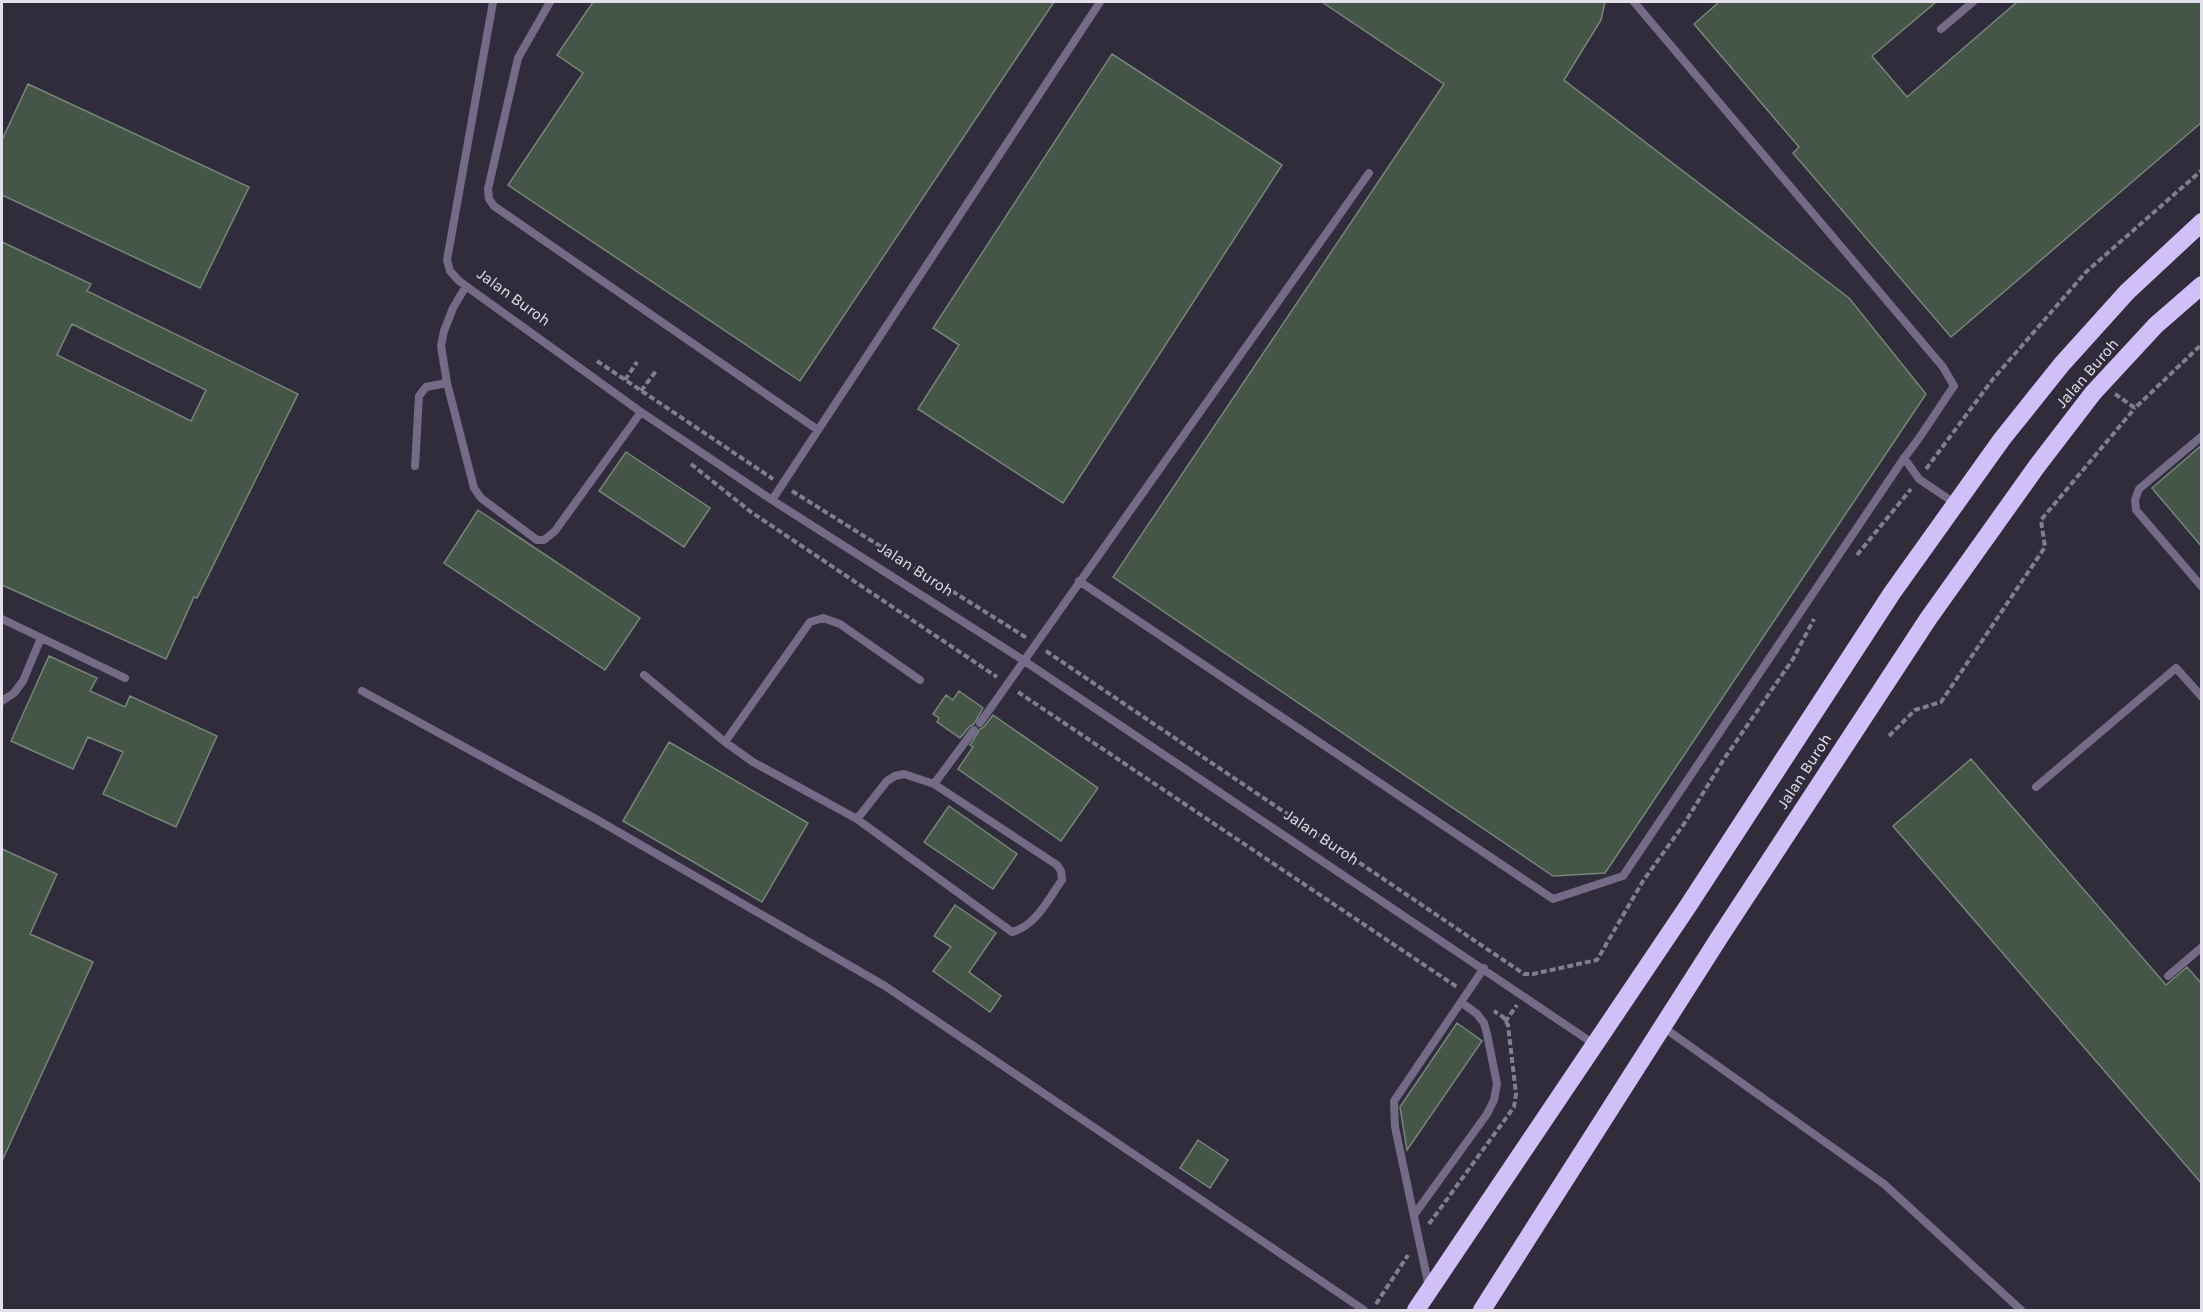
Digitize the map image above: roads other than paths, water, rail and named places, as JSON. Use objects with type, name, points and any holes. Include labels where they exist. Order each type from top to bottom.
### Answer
[{"type":"highway","name":"Jalan Buroh","points":[[1416,1311],[1688,906],[1892,593],[2002,439],[2062,364],[2127,292],[2202,222]]},
{"type":"highway","name":"Jalan Buroh","points":[[1482,1311],[1825,775],[1928,619],[2037,466],[2101,384],[2156,325],[2202,285]]},
{"type":"lane","name":"Jalan Buroh","points":[[493,2],[447,260],[450,271],[466,286],[641,412],[772,500],[1023,660],[1594,1044]]},
{"type":"lane","points":[[550,2],[518,57],[488,189],[489,199],[494,206],[818,430]]},
{"type":"lane","points":[[772,500],[1100,2]]},
{"type":"lane","points":[[1079,581],[1553,899],[1623,876],[1904,458],[1924,434],[1935,413],[1954,386],[1949,375],[1634,2]]},
{"type":"lane","points":[[1941,29],[1973,2]]},
{"type":"lane","points":[[934,784],[1369,173]]},
{"type":"lane","points":[[466,286],[453,308],[441,346],[447,383],[474,488],[481,498],[537,540],[544,540],[555,531],[641,412]]},
{"type":"lane","points":[[415,466],[419,396],[426,387],[447,383]]},
{"type":"lane","points":[[2202,436],[2139,489],[2135,500],[2136,510],[2202,587]]},
{"type":"lane","points":[[1904,458],[1919,479],[1956,504]]},
{"type":"lane","points":[[725,742],[810,622],[823,618],[840,624],[920,681]]},
{"type":"lane","points":[[2,619],[125,678]]},
{"type":"lane","points":[[2,701],[14,693],[23,681],[41,638]]},
{"type":"lane","points":[[2036,787],[2176,668],[2202,697]]},
{"type":"lane","points":[[644,675],[725,742],[753,762],[856,819],[1012,932],[1021,930],[1030,923],[1062,880],[1061,871],[1057,865],[934,784],[904,774],[887,781],[856,819]]},
{"type":"lane","points":[[362,691],[596,819],[885,986],[1364,1311]]},
{"type":"lane","points":[[2168,976],[2202,947]]},
{"type":"lane","points":[[1430,1290],[1395,1126],[1394,1101],[1484,968]]},
{"type":"lane","points":[[1414,1215],[1487,1114],[1494,1100],[1497,1084],[1484,1023],[1478,1014],[1461,1002]]},
{"type":"lane","points":[[1663,1027],[1884,1184],[2021,1311]]}]
